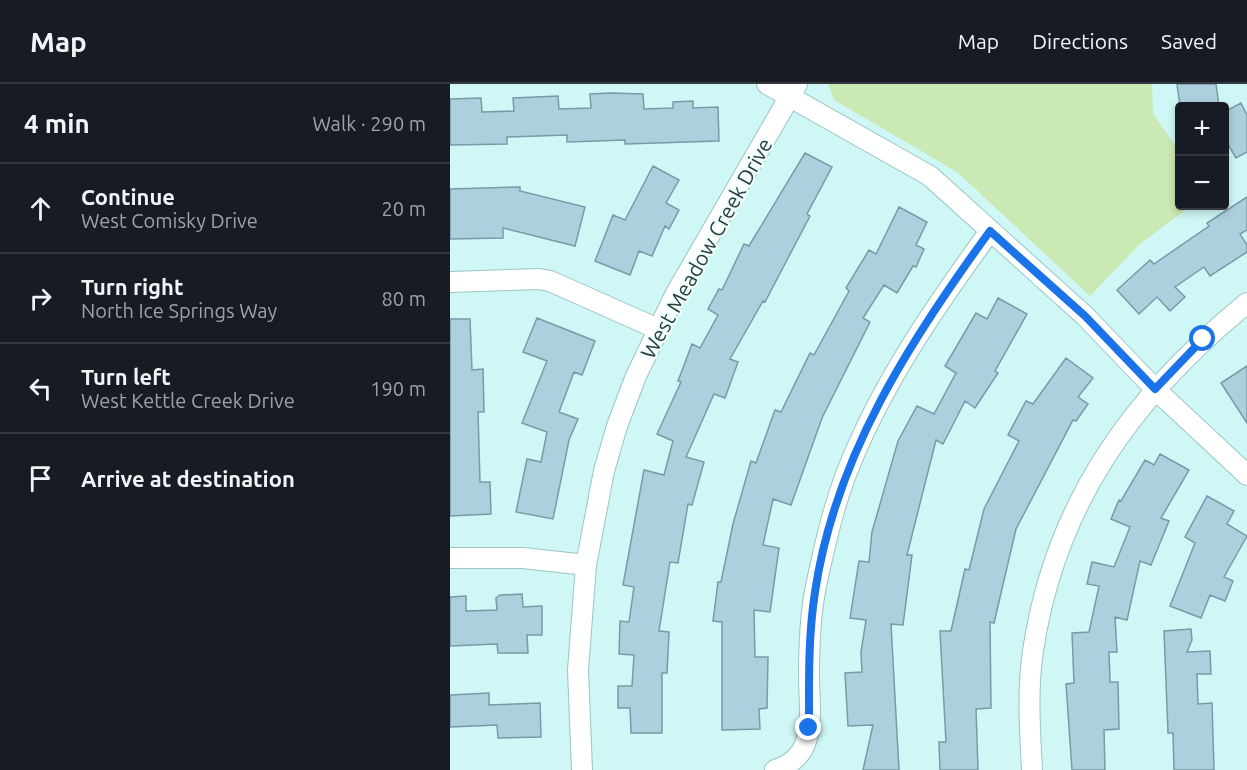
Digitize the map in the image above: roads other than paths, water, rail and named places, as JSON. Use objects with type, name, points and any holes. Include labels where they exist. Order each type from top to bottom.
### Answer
[{"type":"street","points":[[767,84],[793,91],[930,176],[1085,316],[1155,389],[1247,476]]},
{"type":"street","name":"West Meadow Creek Drive","points":[[582,770],[578,670],[586,565],[604,471],[617,426],[658,329],[793,91]]},
{"type":"street","points":[[775,770],[796,758],[804,746],[809,728],[809,655],[815,591],[830,521],[846,476],[876,406],[939,302],[990,231]]},
{"type":"street","points":[[450,282],[550,280],[658,329]]},
{"type":"street","points":[[1032,770],[1029,703],[1033,653],[1053,564],[1089,480],[1120,431],[1155,389],[1203,339],[1247,303]]},
{"type":"street","points":[[450,558],[523,558],[586,565]]}]
